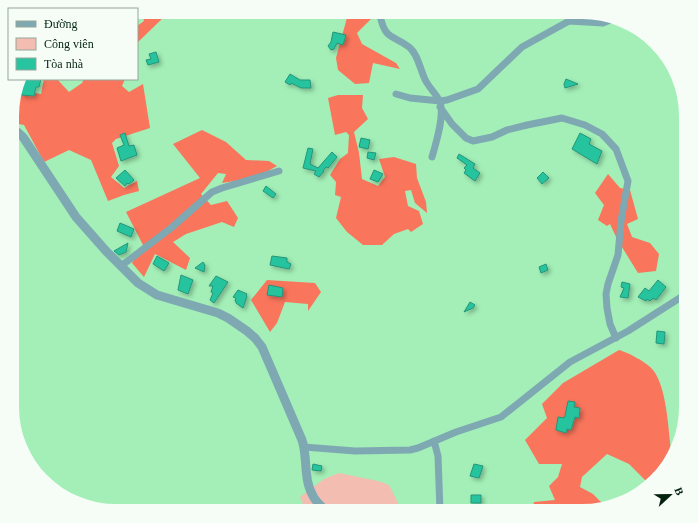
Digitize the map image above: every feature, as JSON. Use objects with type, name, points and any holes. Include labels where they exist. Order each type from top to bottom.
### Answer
[{"type":"street","points":[[381,19],[387,35],[410,48],[426,84],[452,124],[466,138],[473,141],[492,137],[507,130],[562,118],[585,125],[602,134],[616,149],[628,181],[621,220],[618,255],[606,294],[610,324],[616,338]]},
{"type":"street","points":[[396,94],[440,104],[478,88],[522,48],[569,20],[604,22]]},
{"type":"street","points":[[432,157],[438,140],[441,116],[440,104]]},
{"type":"street","points":[[19,133],[23,137],[76,217],[138,283],[157,295],[218,313],[238,324],[255,338],[262,347],[304,447],[308,482],[312,496],[319,504]]},
{"type":"street","points":[[121,266],[171,228],[212,192],[279,171]]},
{"type":"street","points":[[304,447],[355,451],[414,449],[456,432],[501,417],[570,362],[616,338],[679,298]]},
{"type":"street","points":[[434,441],[438,456],[440,504]]},
{"type":"green space","points":[[339,473],[378,481],[389,485],[398,504],[303,504],[300,497],[324,479]]},
{"type":"shaded area","points":[[144,19],[162,19],[138,42],[138,25],[144,21]]},
{"type":"shaded area","points":[[347,19],[371,19],[357,33],[362,44],[396,63],[400,69],[373,63],[369,83],[355,84],[338,70],[336,58]]},
{"type":"shaded area","points":[[44,80],[58,80],[69,92],[82,83],[84,80],[125,80],[122,86],[129,92],[143,84],[150,128],[116,139],[112,143],[119,166],[111,177],[124,188],[137,181],[139,191],[108,201],[91,160],[69,150],[44,162],[24,125],[19,124],[22,91],[41,94]]},
{"type":"shaded area","points":[[338,95],[363,95],[362,108],[368,119],[354,132],[359,153],[362,179],[378,186],[385,177],[379,159],[394,157],[416,164],[417,178],[426,202],[427,213],[415,203],[411,190],[405,191],[408,206],[419,211],[423,224],[411,232],[408,229],[394,234],[382,245],[363,245],[347,232],[336,218],[341,197],[335,195],[336,182],[330,175],[340,159],[348,153],[349,135],[346,132],[335,135],[328,98]]},
{"type":"shaded area","points":[[202,130],[226,142],[246,160],[269,161],[277,166],[255,178],[222,183],[226,174],[218,173],[201,194],[211,205],[227,201],[238,218],[234,227],[222,222],[186,234],[173,242],[190,258],[186,270],[155,254],[144,277],[132,263],[143,245],[126,212],[200,178],[173,144]]},
{"type":"shaded area","points":[[608,174],[620,188],[630,190],[638,219],[627,224],[632,237],[650,243],[659,254],[656,271],[638,273],[617,239],[610,224],[607,226],[598,220],[604,205],[595,193]]},
{"type":"shaded area","points":[[267,280],[315,283],[321,292],[308,311],[308,304],[285,302],[277,323],[270,332],[251,300]]},
{"type":"shaded area","points":[[619,350],[632,355],[647,364],[658,378],[664,397],[671,447],[663,461],[645,480],[629,464],[607,454],[582,477],[580,487],[593,494],[601,502],[582,504],[534,504],[534,502],[555,500],[549,486],[558,477],[562,464],[539,464],[525,440],[547,418],[542,404],[563,383]]},
{"type":"building","points":[[333,32],[346,35],[343,45],[337,43],[334,49],[331,50],[328,46],[331,42]]},
{"type":"building","points":[[156,52],[159,62],[148,65],[146,60],[151,59],[149,54]]},
{"type":"building","points":[[290,74],[300,80],[310,80],[311,88],[301,88],[285,82]]},
{"type":"building","points":[[566,79],[578,84],[565,88],[564,84]]},
{"type":"building","points":[[26,80],[41,80],[39,87],[36,87],[34,96],[21,95]]},
{"type":"building","points":[[125,133],[129,146],[134,145],[137,155],[121,161],[117,148],[124,145],[120,135]]},
{"type":"building","points":[[580,133],[591,139],[589,144],[602,151],[597,164],[572,149]]},
{"type":"building","points":[[361,138],[370,140],[368,149],[359,147]]},
{"type":"building","points":[[308,148],[313,149],[310,164],[318,168],[332,152],[337,157],[328,168],[326,167],[323,171],[324,172],[319,177],[314,174],[316,171],[303,168]]},
{"type":"building","points":[[368,152],[376,153],[374,160],[367,158]]},
{"type":"building","points":[[459,154],[475,164],[473,168],[480,173],[475,181],[464,173],[466,170],[464,168],[467,165],[457,158]]},
{"type":"building","points":[[125,170],[134,180],[129,184],[127,183],[125,186],[116,178]]},
{"type":"building","points":[[374,170],[383,174],[378,182],[370,179]]},
{"type":"building","points":[[543,172],[549,178],[542,184],[537,178]]},
{"type":"building","points":[[266,186],[276,194],[273,198],[263,191]]},
{"type":"building","points":[[120,223],[134,229],[131,237],[117,231]]},
{"type":"building","points":[[128,243],[126,252],[119,255],[114,251]]},
{"type":"building","points":[[157,256],[169,263],[164,271],[153,264]]},
{"type":"building","points":[[272,256],[287,258],[287,262],[291,264],[289,269],[270,265]]},
{"type":"building","points":[[203,262],[205,265],[204,272],[195,268]]},
{"type":"building","points":[[546,264],[548,270],[541,273],[539,267]]},
{"type":"building","points":[[181,275],[193,280],[188,294],[178,290]]},
{"type":"building","points":[[216,276],[228,282],[214,303],[210,300],[213,293],[211,292],[213,286],[209,286]]},
{"type":"building","points":[[658,280],[666,287],[656,300],[653,298],[650,301],[647,299],[646,301],[638,297],[645,288],[649,291]]},
{"type":"building","points":[[622,282],[630,284],[628,298],[620,297],[624,288],[621,287]]},
{"type":"building","points":[[269,285],[283,288],[282,297],[267,295]]},
{"type":"building","points":[[238,290],[247,294],[243,308],[236,303],[236,298],[233,297]]},
{"type":"building","points":[[470,302],[475,305],[473,308],[464,312]]},
{"type":"building","points":[[657,331],[665,332],[664,344],[656,343]]},
{"type":"building","points":[[568,401],[575,402],[574,407],[580,408],[579,418],[575,417],[571,430],[567,429],[566,433],[556,430],[558,417],[564,418]]},
{"type":"building","points":[[313,464],[322,466],[321,471],[312,470]]},
{"type":"building","points":[[474,464],[483,466],[479,478],[470,476]]},
{"type":"building","points":[[471,495],[481,495],[481,503],[471,503]]}]
